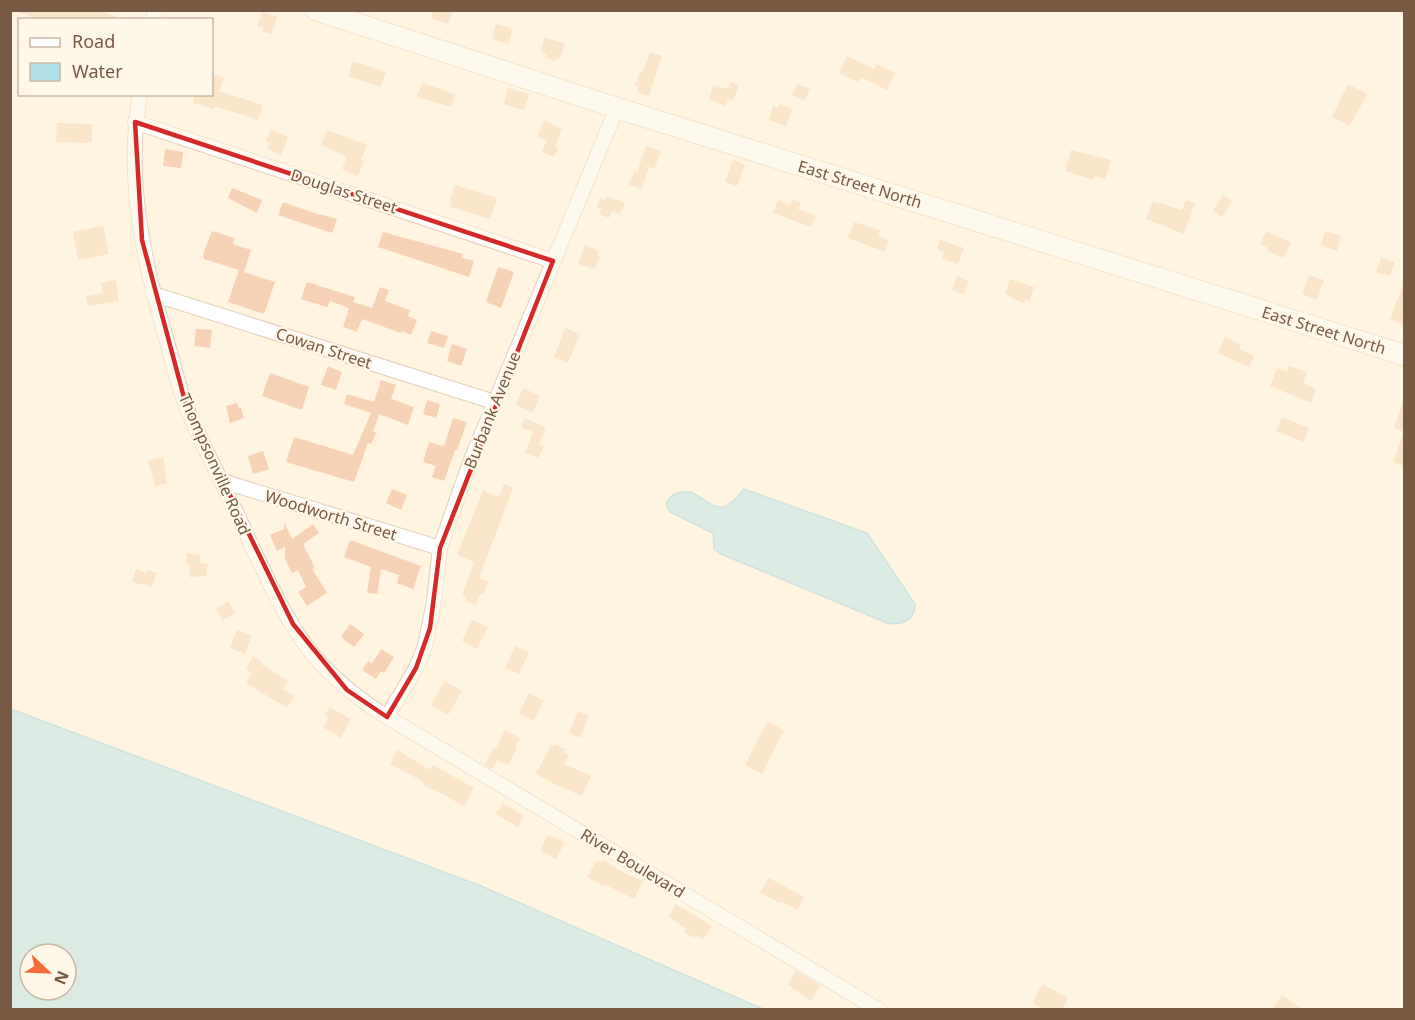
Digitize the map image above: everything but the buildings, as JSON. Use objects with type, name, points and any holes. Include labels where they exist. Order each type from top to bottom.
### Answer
[{"type":"main road","name":"East Street North","points":[[316,10],[617,108],[1404,355]]},
{"type":"street","name":"Thompsonville Road","points":[[140,96],[135,122],[137,204],[153,294],[186,405],[271,586],[293,624],[314,655],[347,690],[387,717]]},
{"type":"street","name":"Burbank Avenue","points":[[387,717],[416,668],[425,646],[431,619],[440,548],[494,402],[617,108]]},
{"type":"street","name":"Douglas Street","points":[[135,122],[553,261]]},
{"type":"street","name":"Cowan Street","points":[[153,294],[494,402]]},
{"type":"street","name":"Woodworth Street","points":[[222,481],[440,548]]},
{"type":"street","name":"River Boulevard","points":[[387,717],[879,1010]]},
{"type":"highlighted area","points":[[135,122],[553,261],[440,548],[430,628],[416,668],[387,717],[347,690],[293,624],[186,405],[142,240]]},
{"type":"water","points":[[744,489],[867,533],[915,604],[910,618],[898,624],[887,623],[721,554],[714,549],[713,533],[670,512],[666,504],[673,495],[679,492],[691,492],[713,505],[724,507]]},
{"type":"water","points":[[11,709],[481,886],[763,1009],[11,1009]]}]
